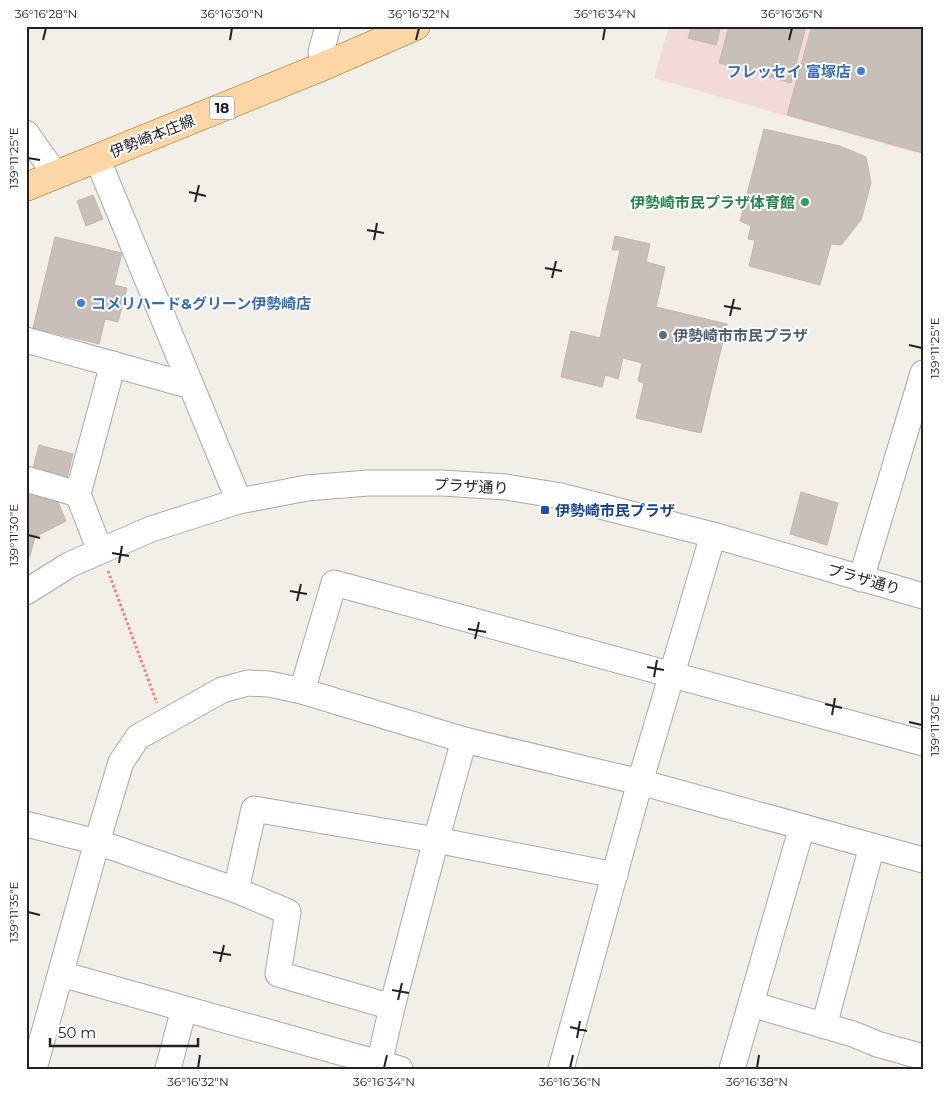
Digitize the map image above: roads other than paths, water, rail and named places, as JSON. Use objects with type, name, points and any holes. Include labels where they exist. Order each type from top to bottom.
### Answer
[{"type":"main road","name":"伊勢崎本庄線","points":[[26,187],[324,66],[416,26]]},
{"type":"street","points":[[324,66],[321,52],[328,26]]},
{"type":"street","points":[[26,133],[56,175]]},
{"type":"street","points":[[97,158],[239,501]]},
{"type":"street","points":[[26,340],[191,386]]},
{"type":"street","points":[[100,551],[78,494],[113,364]]},
{"type":"street","points":[[861,579],[923,373]]},
{"type":"street","points":[[26,479],[78,494]]},
{"type":"street","name":"プラザ通り","points":[[26,592],[68,565],[151,529],[239,501],[307,488],[368,483],[442,483],[506,487],[561,496],[713,535],[923,596]]},
{"type":"street","points":[[561,1069],[640,782],[713,535]]},
{"type":"street","points":[[302,691],[334,583],[923,743]]},
{"type":"street","points":[[34,1069],[121,762],[138,737],[222,690],[248,683],[269,684],[302,691],[464,740],[640,782],[923,860]]},
{"type":"street","points":[[61,974],[386,1067],[392,1007],[464,740]]},
{"type":"street","points":[[236,890],[254,809],[436,840],[615,875]]},
{"type":"street","points":[[26,824],[97,842],[236,890],[288,912],[278,974],[392,1007]]},
{"type":"street","points":[[732,1069],[802,827]]},
{"type":"street","points":[[824,1026],[872,846]]},
{"type":"street","points":[[751,1004],[923,1057]]},
{"type":"street","points":[[168,1069],[184,1008]]},
{"type":"place","name":"フレッセイ 富塚店","points":[[861,71]]},
{"type":"place","name":"伊勢崎市民プラザ体育館","points":[[805,202]]},
{"type":"place","name":"コメリハード&グリーン伊勢崎店","points":[[81,303]]},
{"type":"place","name":"伊勢崎市市民プラザ","points":[[663,335]]},
{"type":"place","name":"伊勢崎市民プラザ","points":[[545,510]]}]
